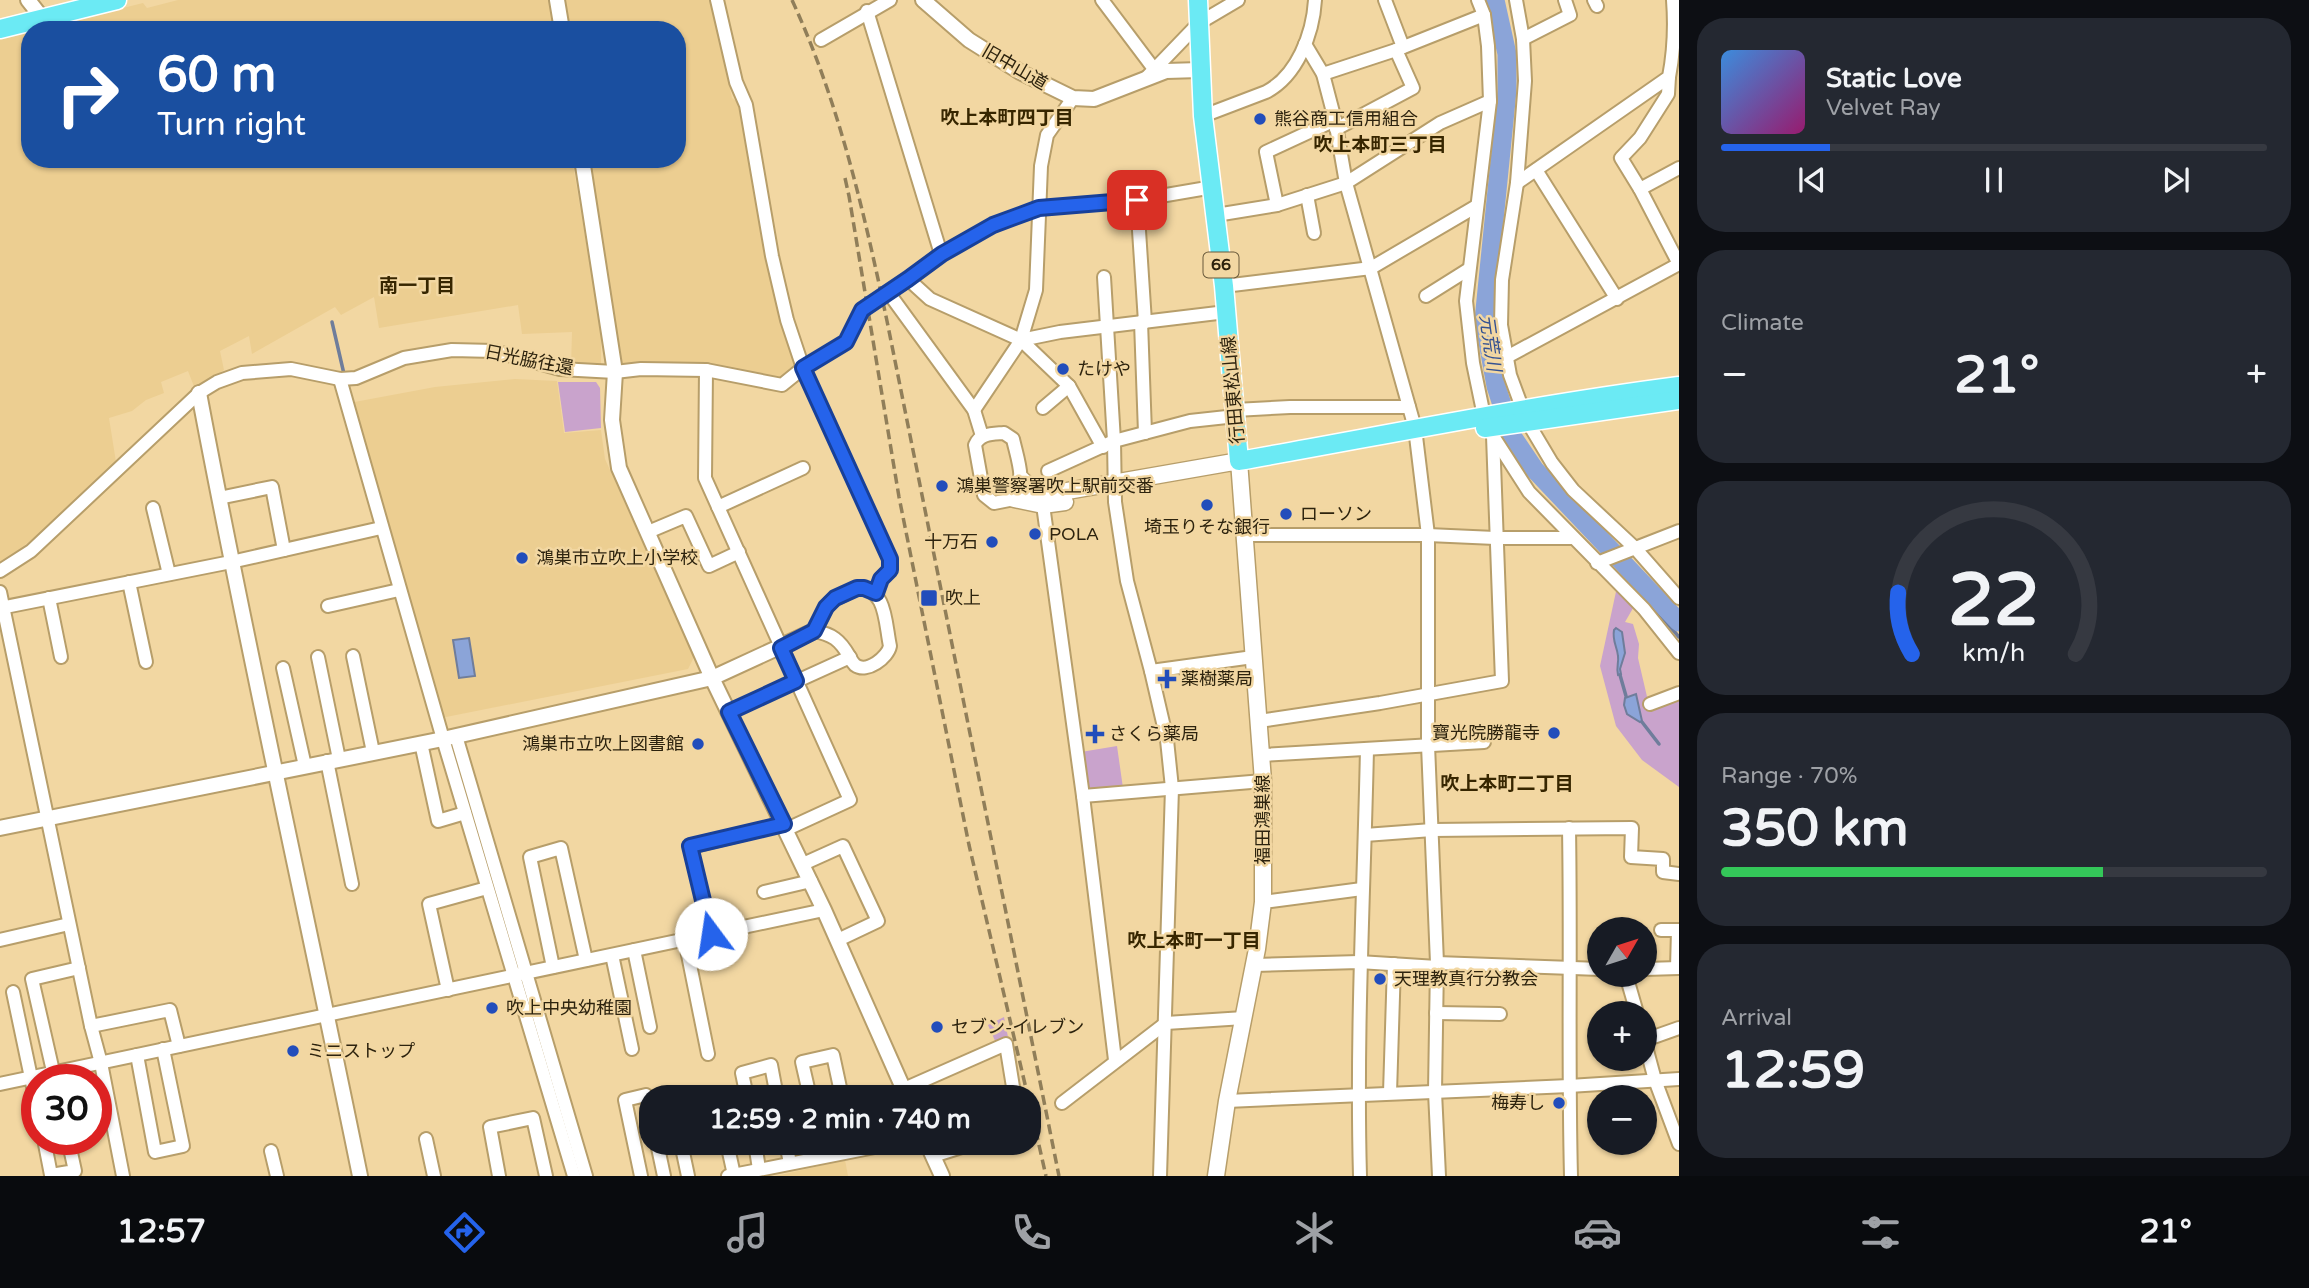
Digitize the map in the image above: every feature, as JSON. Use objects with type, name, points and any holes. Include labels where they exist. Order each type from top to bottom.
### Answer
[{"type":"main road","points":[[34,21],[117,0]]},
{"type":"main road","name":"行田東松山線","points":[[1198,0],[1203,116],[1224,286],[1240,466],[1416,433],[1489,424],[1595,397],[1679,387]]},
{"type":"main road","points":[[0,29],[21,24]]},
{"type":"main road","name":"行田東松山線","points":[[1524,415],[1679,400]]},
{"type":"main road","points":[[1014,499],[1043,505],[1114,488],[1240,466]]},
{"type":"main road","name":"福田鴻巣線","points":[[1216,1176],[1227,1101],[1255,965],[1263,902],[1262,755],[1240,466]]},
{"type":"main road","points":[[1021,479],[1034,491],[1050,494],[1114,488]]},
{"type":"street","points":[[28,0],[43,19]]},
{"type":"street","points":[[557,0],[560,21]]},
{"type":"street","points":[[717,0],[736,82],[746,105],[772,256],[787,320],[803,368],[890,559],[890,570],[881,579],[876,593]]},
{"type":"street","points":[[821,40],[890,0]]},
{"type":"street","name":"旧中山道","points":[[923,0],[969,40],[1020,72],[1073,98]]},
{"type":"street","points":[[1102,0],[1151,73]]},
{"type":"street","points":[[1151,73],[1199,23],[1238,0]]},
{"type":"street","points":[[1203,116],[1276,87],[1291,72],[1305,44],[1315,0]]},
{"type":"street","points":[[1277,205],[1266,152],[1336,124],[1413,88],[1385,0]]},
{"type":"street","points":[[1259,721],[1502,681],[1489,424],[1473,363],[1466,301],[1475,207],[1490,101],[1488,46],[1484,15],[1478,0]]},
{"type":"street","points":[[1516,0],[1523,39],[1525,81],[1517,183],[1502,280],[1501,325],[1506,358],[1524,415],[1552,463],[1573,490],[1635,548],[1679,598]]},
{"type":"street","points":[[1523,39],[1570,15],[1565,0]]},
{"type":"street","points":[[1506,358],[1679,264],[1621,158],[1640,138],[1668,94],[1669,77],[1676,60],[1673,0]]},
{"type":"street","points":[[867,11],[942,254]]},
{"type":"street","points":[[1323,74],[1400,49],[1484,15]]},
{"type":"street","points":[[1305,44],[1323,74],[1336,124],[1346,183],[1416,433],[1428,535],[1428,745],[1437,965],[1436,1092],[1439,1176]]},
{"type":"street","points":[[974,410],[1021,340],[1036,290],[1041,166],[1047,135],[1073,98],[1094,99],[1151,73],[1200,70]]},
{"type":"street","points":[[1517,183],[1669,77]]},
{"type":"street","points":[[1216,215],[1277,205],[1346,183],[1440,123],[1490,101]]},
{"type":"street","points":[[583,168],[615,372],[612,420],[619,468],[712,678],[811,881],[901,1085]]},
{"type":"street","points":[[1640,189],[1679,168]]},
{"type":"street","points":[[1536,170],[1617,299]]},
{"type":"street","name":"日光脇往還","points":[[0,571],[31,551],[199,393],[217,382],[242,373],[291,369],[340,379],[356,378],[404,358],[452,350],[494,351],[560,369],[615,372],[641,369],[706,370],[782,385],[803,368],[846,342],[862,310],[942,254],[993,225],[1039,208],[1137,200],[1213,187]]},
{"type":"street","points":[[1307,195],[1314,233]]},
{"type":"street","points":[[1137,200],[1145,433]]},
{"type":"street","points":[[1224,286],[1371,268],[1475,207]]},
{"type":"street","points":[[1426,296],[1469,269]]},
{"type":"street","points":[[1104,277],[1109,444],[1114,488],[1127,581],[1167,740],[1171,788],[1160,1176]]},
{"type":"street","points":[[908,279],[930,299],[1021,340],[1069,386],[1109,444]]},
{"type":"street","points":[[888,292],[974,410],[982,436]]},
{"type":"street","points":[[1021,340],[1107,326],[1226,312]]},
{"type":"street","points":[[706,370],[705,478],[850,800],[785,826],[690,846],[711,934]]},
{"type":"street","points":[[340,379],[399,590],[527,973],[586,1176]]},
{"type":"street","points":[[1043,408],[1069,386]]},
{"type":"street","points":[[199,393],[231,562],[360,1176]]},
{"type":"street","points":[[1048,471],[1109,444],[1190,421],[1290,407],[1409,407]]},
{"type":"street","points":[[1489,424],[1529,492],[1644,609],[1679,653]]},
{"type":"street","points":[[1004,433],[1013,439],[1021,479],[1021,488],[1014,499],[994,503],[984,495],[975,445],[982,436],[1004,433]]},
{"type":"street","points":[[718,507],[803,468]]},
{"type":"street","points":[[219,498],[272,487],[284,550]]},
{"type":"street","points":[[1043,505],[1083,796],[1115,1060]]},
{"type":"street","points":[[153,508],[169,575]]},
{"type":"street","points":[[648,533],[686,516],[709,566],[739,552]]},
{"type":"street","points":[[2,608],[231,562],[381,528]]},
{"type":"street","points":[[1597,563],[1679,531]]},
{"type":"street","points":[[1246,535],[1573,538]]},
{"type":"street","points":[[129,583],[146,662]]},
{"type":"street","points":[[0,828],[421,743],[712,678],[814,631],[826,607],[835,598],[857,588],[876,593],[881,599],[889,653],[865,667],[859,667],[834,636],[814,631]]},
{"type":"street","points":[[328,606],[399,590]]},
{"type":"street","points":[[0,592],[123,1176]]},
{"type":"street","points":[[49,598],[61,656]]},
{"type":"street","points":[[353,656],[373,752]]},
{"type":"street","points":[[317,657],[352,884]]},
{"type":"street","points":[[729,712],[850,657]]},
{"type":"street","points":[[1151,671],[1253,657]]},
{"type":"street","points":[[283,668],[304,766]]},
{"type":"street","points":[[1650,704],[1679,693]]},
{"type":"street","points":[[449,737],[465,814],[574,1176]]},
{"type":"street","points":[[1262,755],[1484,742]]},
{"type":"street","points":[[421,743],[438,821],[465,814]]},
{"type":"street","points":[[1360,1176],[1359,962],[1367,749]]},
{"type":"street","points":[[1083,796],[1263,781]]},
{"type":"street","points":[[1569,828],[1571,1176]]},
{"type":"street","points":[[1365,835],[1432,830],[1632,828],[1631,857],[1663,859],[1663,872],[1679,874]]},
{"type":"street","points":[[803,864],[843,846],[878,921],[838,940]]},
{"type":"street","points":[[553,967],[530,857],[561,848],[586,960]]},
{"type":"street","points":[[764,892],[811,881]]},
{"type":"street","points":[[448,990],[429,904],[487,888]]},
{"type":"street","points":[[1263,902],[1362,889]]},
{"type":"street","points":[[97,1064],[824,910]]},
{"type":"street","points":[[0,940],[69,925]]},
{"type":"street","points":[[1657,968],[1678,968],[1678,930],[1661,930]]},
{"type":"street","points":[[685,940],[708,1054]]},
{"type":"street","points":[[634,950],[650,1027]]},
{"type":"street","points":[[612,955],[632,1049]]},
{"type":"street","points":[[1255,965],[1359,962],[1587,969]]},
{"type":"street","points":[[1390,1093],[1394,964]]},
{"type":"street","points":[[52,1064],[33,979],[79,968]]},
{"type":"street","points":[[13,992],[28,1064]]},
{"type":"street","points":[[91,1026],[170,1010],[178,1046]]},
{"type":"street","points":[[1436,1013],[1500,1014]]},
{"type":"street","points":[[1062,1103],[1166,1023],[1244,1018]]},
{"type":"street","points":[[1657,1037],[1679,1028]]},
{"type":"street","points":[[921,1085],[1006,1044],[1013,1085]]},
{"type":"street","points":[[137,1055],[155,1152],[183,1146],[163,1049]]},
{"type":"street","points":[[808,1085],[803,1062],[834,1055],[840,1085]]},
{"type":"street","points":[[744,1085],[742,1073],[771,1065],[775,1085]]},
{"type":"street","points":[[1653,1071],[1679,1144]]},
{"type":"street","points":[[0,1084],[21,1079]]},
{"type":"street","points":[[1227,1101],[1679,1079]]},
{"type":"street","points":[[639,1097],[625,1100],[641,1176]]},
{"type":"street","points":[[499,1176],[490,1127],[533,1118],[547,1176]]},
{"type":"street","points":[[426,1139],[434,1176]]},
{"type":"street","points":[[271,1152],[277,1176]]},
{"type":"street","points":[[47,1155],[51,1175],[75,1171],[72,1155]]},
{"type":"street","points":[[660,1155],[664,1176]]},
{"type":"street","points":[[684,1155],[688,1176]]},
{"type":"street","points":[[728,1155],[731,1175],[828,1155]]},
{"type":"street","points":[[757,1155],[760,1169]]},
{"type":"street","points":[[788,1155],[790,1163]]},
{"type":"street","points":[[933,1155],[942,1176]]},
{"type":"shaded area","points":[[178,0],[549,0],[552,21],[71,21],[143,3],[147,8]]},
{"type":"shaded area","points":[[561,0],[711,0],[732,98],[743,106],[797,366],[785,379],[773,381],[622,370],[587,168],[686,168],[686,21],[564,21]]},
{"type":"shaded area","points":[[21,33],[21,168],[574,168],[601,331],[601,368],[571,368],[572,332],[522,334],[518,305],[379,328],[374,297],[341,315],[335,307],[252,354],[249,336],[220,351],[224,370],[195,389],[188,371],[161,382],[164,393],[146,400],[132,411],[109,418],[116,462],[34,538],[0,564],[0,38]]},
{"type":"shaded area","name":"鴻巣市立吹上小学校","points":[[515,379],[557,381],[564,433],[601,430],[605,459],[694,657],[688,669],[441,718],[349,403],[435,387]]},
{"type":"shaded area","points":[[558,382],[596,382],[600,388],[601,428],[565,432]]},
{"type":"shaded area","points":[[1617,587],[1636,603],[1625,622],[1633,624],[1639,644],[1638,658],[1648,701],[1679,696],[1679,787],[1642,760],[1616,726],[1600,666]]},
{"type":"shaded area","points":[[1117,746],[1123,788],[1088,791],[1081,752]]},
{"type":"shaded area","points":[[1004,1017],[1008,1037],[996,1043],[988,1025]]},
{"type":"shaded area","points":[[845,1160],[848,1176],[776,1176]]},
{"type":"water","points":[[1616,628],[1622,632],[1625,653],[1621,674],[1618,675],[1614,637]]},
{"type":"water","points":[[469,638],[475,676],[459,678],[453,640]]},
{"type":"water","points":[[1636,694],[1642,721],[1640,722],[1627,714],[1624,705],[1625,698]]},
{"type":"waterway","name":"元荒川","points":[[1495,0],[1507,54],[1507,91],[1484,320],[1496,386],[1512,436],[1535,470],[1679,622]]},
{"type":"waterway","points":[[332,322],[344,374]]},
{"type":"waterway","points":[[1646,598],[1679,637]]},
{"type":"waterway","points":[[1620,675],[1626,696]]},
{"type":"waterway","points":[[1642,722],[1659,744]]},
{"type":"railway","points":[[792,0],[837,118],[869,239],[1059,1176]]},
{"type":"railway","points":[[845,178],[899,497],[969,845],[1025,1085]]},
{"type":"railway","points":[[1041,1154],[1046,1176]]},
{"type":"place","name":"熊谷商工信用組合","points":[[1260,119]]},
{"type":"place","name":"たけや","points":[[1063,369]]},
{"type":"place","name":"鴻巣警察署吹上駅前交番","points":[[942,486]]},
{"type":"place","name":"埼玉りそな銀行","points":[[1207,505]]},
{"type":"place","name":"ローソン","points":[[1286,514]]},
{"type":"place","name":"POLA","points":[[1035,534]]},
{"type":"place","name":"十万石","points":[[992,542]]},
{"type":"place","name":"鴻巣市立吹上小学校","points":[[522,558]]},
{"type":"place","name":"吹上","points":[[929,598]]},
{"type":"place","name":"薬樹薬局","points":[[1167,679]]},
{"type":"place","name":"寶光院勝龍寺","points":[[1554,733]]},
{"type":"place","name":"さくら薬局","points":[[1095,734]]},
{"type":"place","name":"鴻巣市立吹上図書館","points":[[698,744]]},
{"type":"place","name":"天理教真行分教会","points":[[1380,979]]},
{"type":"place","name":"吹上中央幼稚園","points":[[492,1008]]},
{"type":"place","name":"セブン-イレブン","points":[[937,1027]]},
{"type":"place","name":"ミニストップ","points":[[293,1051]]},
{"type":"place","name":"梅寿し","points":[[1559,1103]]},
{"type":"district","name":"吹上本町四丁目","points":[[1007,118]]},
{"type":"district","name":"吹上本町三丁目","points":[[1380,145]]},
{"type":"district","name":"南一丁目","points":[[417,286]]},
{"type":"district","name":"吹上本町二丁目","points":[[1507,784]]},
{"type":"district","name":"吹上本町一丁目","points":[[1194,941]]},
{"type":"route","points":[[711,934],[690,846],[784,824],[729,712],[796,681],[781,648],[814,631],[826,607],[835,598],[857,588],[876,593],[881,579],[890,570],[890,559],[803,368],[846,342],[862,310],[942,254],[993,225],[1039,208],[1137,200]]}]
